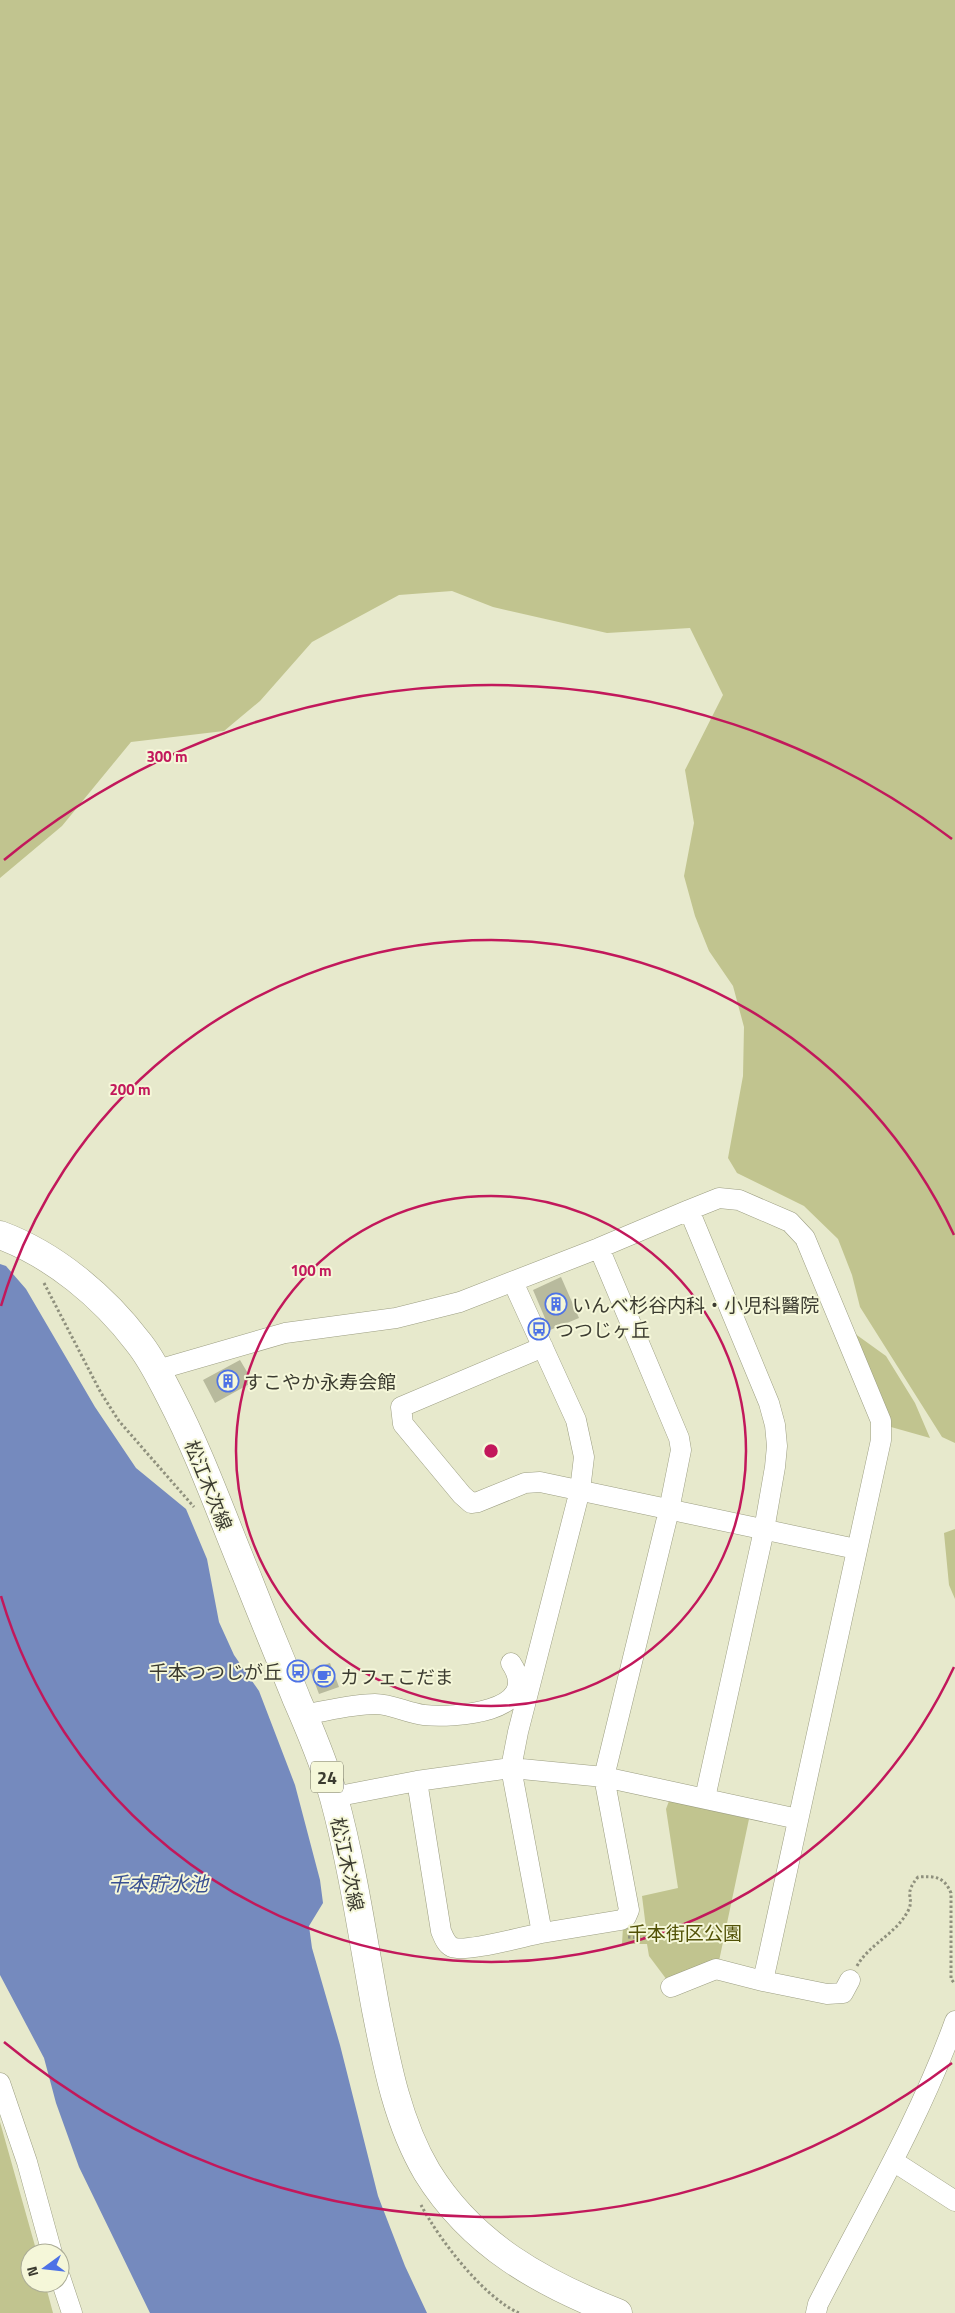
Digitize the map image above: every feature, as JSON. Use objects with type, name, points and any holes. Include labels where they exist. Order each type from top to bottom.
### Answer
[{"type":"main road","name":"松江木次線","points":[[0,1235],[18,1242],[52,1261],[108,1306],[139,1343],[157,1370],[186,1426],[303,1715],[334,1797],[393,2088],[410,2138],[428,2172],[456,2212],[488,2243],[517,2264],[553,2286],[618,2313]]},
{"type":"street","points":[[157,1370],[285,1333],[396,1318],[460,1302],[719,1198],[739,1200],[790,1222],[805,1238],[881,1421],[881,1440],[763,1980]]},
{"type":"street","points":[[689,1210],[769,1403],[775,1425],[777,1446],[764,1530],[706,1798]]},
{"type":"street","points":[[417,1781],[441,1931],[445,1941],[451,1946],[467,1948],[621,1920],[626,1917],[629,1910],[604,1776],[669,1510],[681,1450],[679,1438],[598,1248]]},
{"type":"street","points":[[513,1282],[576,1420],[584,1457],[580,1490],[518,1732],[511,1768],[542,1933]]},
{"type":"street","points":[[543,1347],[401,1407],[403,1424],[470,1503],[478,1502],[525,1483],[540,1482],[856,1550]]},
{"type":"street","points":[[303,1715],[376,1704],[426,1715],[460,1716],[476,1713],[511,1700],[516,1694],[518,1680],[516,1670],[511,1663]]},
{"type":"street","points":[[334,1797],[417,1781],[511,1768],[604,1776],[798,1819]]},
{"type":"street","points":[[671,1987],[716,1969],[827,1994],[843,1992],[850,1980]]},
{"type":"street","points":[[816,2313],[818,2304],[893,2161],[939,2065],[955,2021]]},
{"type":"street","points":[[0,2083],[27,2162],[49,2243]]},
{"type":"street","points":[[893,2161],[955,2201]]},
{"type":"street","points":[[65,2293],[72,2313]]},
{"type":"path","points":[[42,1280],[101,1393],[119,1421],[198,1511]]},
{"type":"path","points":[[850,1980],[861,1959],[896,1929],[901,1922],[909,1908],[908,1893],[911,1885],[918,1877],[932,1876],[944,1881],[951,1893],[951,1979],[955,1984]]},
{"type":"path","points":[[624,1937],[645,1938]]},
{"type":"path","points":[[420,2203],[431,2224],[450,2251],[493,2295],[519,2313]]},
{"type":"green space","points":[[0,0],[955,0],[955,1443],[942,1437],[860,1307],[852,1275],[838,1239],[804,1206],[737,1173],[728,1158],[743,1076],[744,1027],[733,986],[709,951],[695,916],[684,876],[694,823],[685,770],[723,695],[690,628],[607,633],[493,607],[452,591],[399,595],[312,642],[260,701],[224,731],[131,742],[62,826],[0,878]]},
{"type":"green space","points":[[854,1333],[886,1356],[915,1403],[930,1438],[891,1427]]},
{"type":"green space","points":[[955,1529],[955,1599],[949,1585],[944,1533]]},
{"type":"green space","name":"千本街区公園","points":[[669,1801],[749,1819],[719,1961],[667,1980],[649,1956],[647,1944],[622,1944],[623,1927],[646,1928],[642,1896],[678,1888],[666,1809]]},
{"type":"green space","points":[[0,2122],[34,2243],[20,2243],[20,2293],[48,2293],[53,2313],[0,2313]]},
{"type":"water","name":"千本貯水池","points":[[0,1264],[6,1266],[26,1289],[95,1407],[136,1468],[186,1509],[207,1559],[219,1622],[234,1655],[259,1691],[295,1785],[320,1880],[323,1903],[309,1926],[312,1948],[340,2045],[378,2196],[405,2266],[427,2313],[150,2313],[79,2167],[56,2103],[44,2058],[0,1975]]},
{"type":"building","name":"いんべ杉谷内科・小児科醫院","points":[[561,1277],[579,1318],[550,1330],[533,1290]]},
{"type":"building","name":"すこやか永寿会館","points":[[240,1360],[253,1382],[215,1403],[203,1380]]},
{"type":"building","name":"カフェこだま","points":[[330,1663],[339,1687],[319,1694],[310,1670]]},
{"type":"place","name":"いんべ杉谷内科・小児科醫院","points":[[556,1304]]},
{"type":"place","name":"つつじヶ丘","points":[[539,1329]]},
{"type":"place","name":"すこやか永寿会館","points":[[228,1381]]},
{"type":"place","name":"千本つつじが丘","points":[[298,1671]]},
{"type":"place","name":"カフェこだま","points":[[324,1676]]}]
